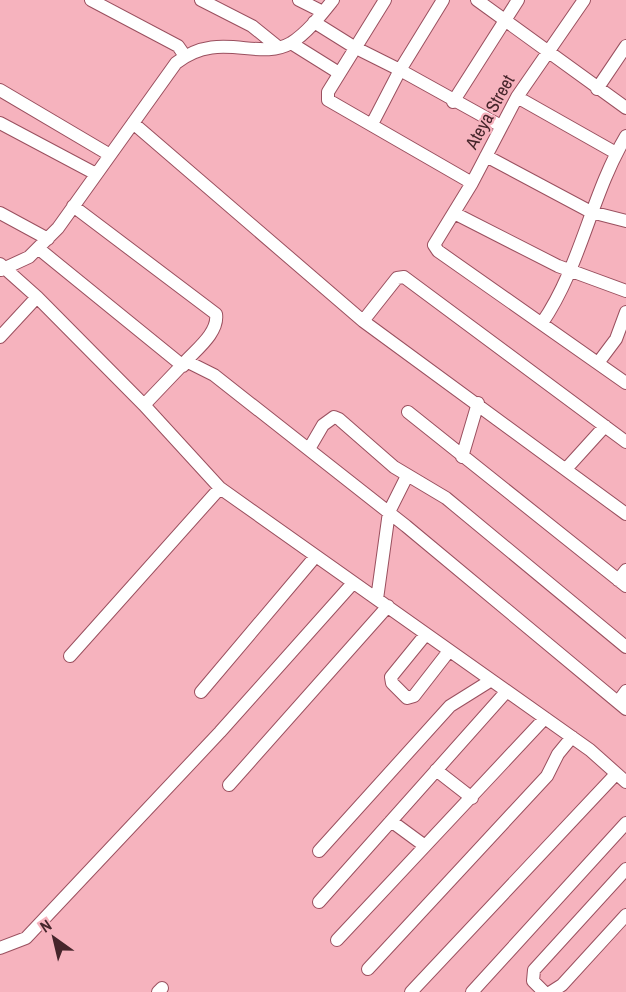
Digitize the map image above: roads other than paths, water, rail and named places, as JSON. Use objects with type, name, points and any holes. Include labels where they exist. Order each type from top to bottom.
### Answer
[{"type":"street","points":[[91,0],[178,46],[185,56]]},
{"type":"street","points":[[201,0],[252,26],[278,48]]},
{"type":"street","points":[[299,0],[323,12]]},
{"type":"street","points":[[2,267],[19,262],[39,249],[48,239],[168,72],[185,56],[201,49],[219,46],[278,48],[291,43],[333,0]]},
{"type":"street","points":[[385,0],[328,92],[328,100],[472,183]]},
{"type":"street","points":[[372,124],[400,70],[442,0]]},
{"type":"street","points":[[477,0],[626,108]]},
{"type":"street","points":[[453,102],[519,0]]},
{"type":"street","name":"Ateya Street","points":[[542,323],[438,251],[434,245],[472,183],[517,97],[584,0]]},
{"type":"street","points":[[314,22],[354,47],[501,126]]},
{"type":"street","points":[[291,43],[339,73]]},
{"type":"street","points":[[597,89],[626,46]]},
{"type":"street","points":[[0,90],[110,155]]},
{"type":"street","points":[[517,97],[616,153]]},
{"type":"street","points":[[0,123],[96,174]]},
{"type":"street","points":[[133,123],[363,321],[478,403],[626,514]]},
{"type":"street","points":[[626,136],[616,153],[591,212],[558,299],[542,323],[626,384]]},
{"type":"street","points":[[486,156],[591,212],[626,221]]},
{"type":"street","points":[[73,206],[216,314],[216,325],[210,333],[144,405]]},
{"type":"street","points":[[0,213],[48,239]]},
{"type":"street","points":[[454,213],[570,271],[626,291]]},
{"type":"street","points":[[39,249],[184,363],[214,375],[309,449],[389,512],[622,705],[626,691]]},
{"type":"street","points":[[2,267],[37,297],[144,405],[220,488],[590,750],[621,778],[411,992]]},
{"type":"street","points":[[363,321],[387,287],[397,278],[404,277],[626,442]]},
{"type":"street","points":[[0,337],[37,297]]},
{"type":"street","points":[[598,363],[616,339],[626,312]]},
{"type":"street","points":[[462,457],[478,403]]},
{"type":"street","points":[[408,412],[462,457],[623,578]]},
{"type":"street","points":[[309,449],[323,425],[334,417],[407,476],[446,498],[626,646]]},
{"type":"street","points":[[566,470],[604,426]]},
{"type":"street","points":[[377,599],[389,512],[407,476]]},
{"type":"street","points":[[70,656],[220,488]]},
{"type":"street","points":[[201,692],[315,557]]},
{"type":"street","points":[[0,948],[26,938],[220,732],[353,583]]},
{"type":"street","points":[[229,784],[388,606]]},
{"type":"street","points":[[426,634],[391,677],[392,683],[407,698],[414,696],[449,651]]},
{"type":"street","points":[[319,851],[454,701],[479,690],[490,681]]},
{"type":"street","points":[[319,902],[506,692]]},
{"type":"street","points":[[336,940],[545,718]]},
{"type":"street","points":[[368,969],[547,776],[558,754],[572,737]]},
{"type":"street","points":[[436,770],[472,798]]},
{"type":"street","points":[[391,821],[425,846]]},
{"type":"street","points":[[472,992],[626,823]]},
{"type":"street","points":[[543,992],[533,981],[534,970],[626,869]]},
{"type":"street","points":[[551,992],[562,985],[626,915]]}]
